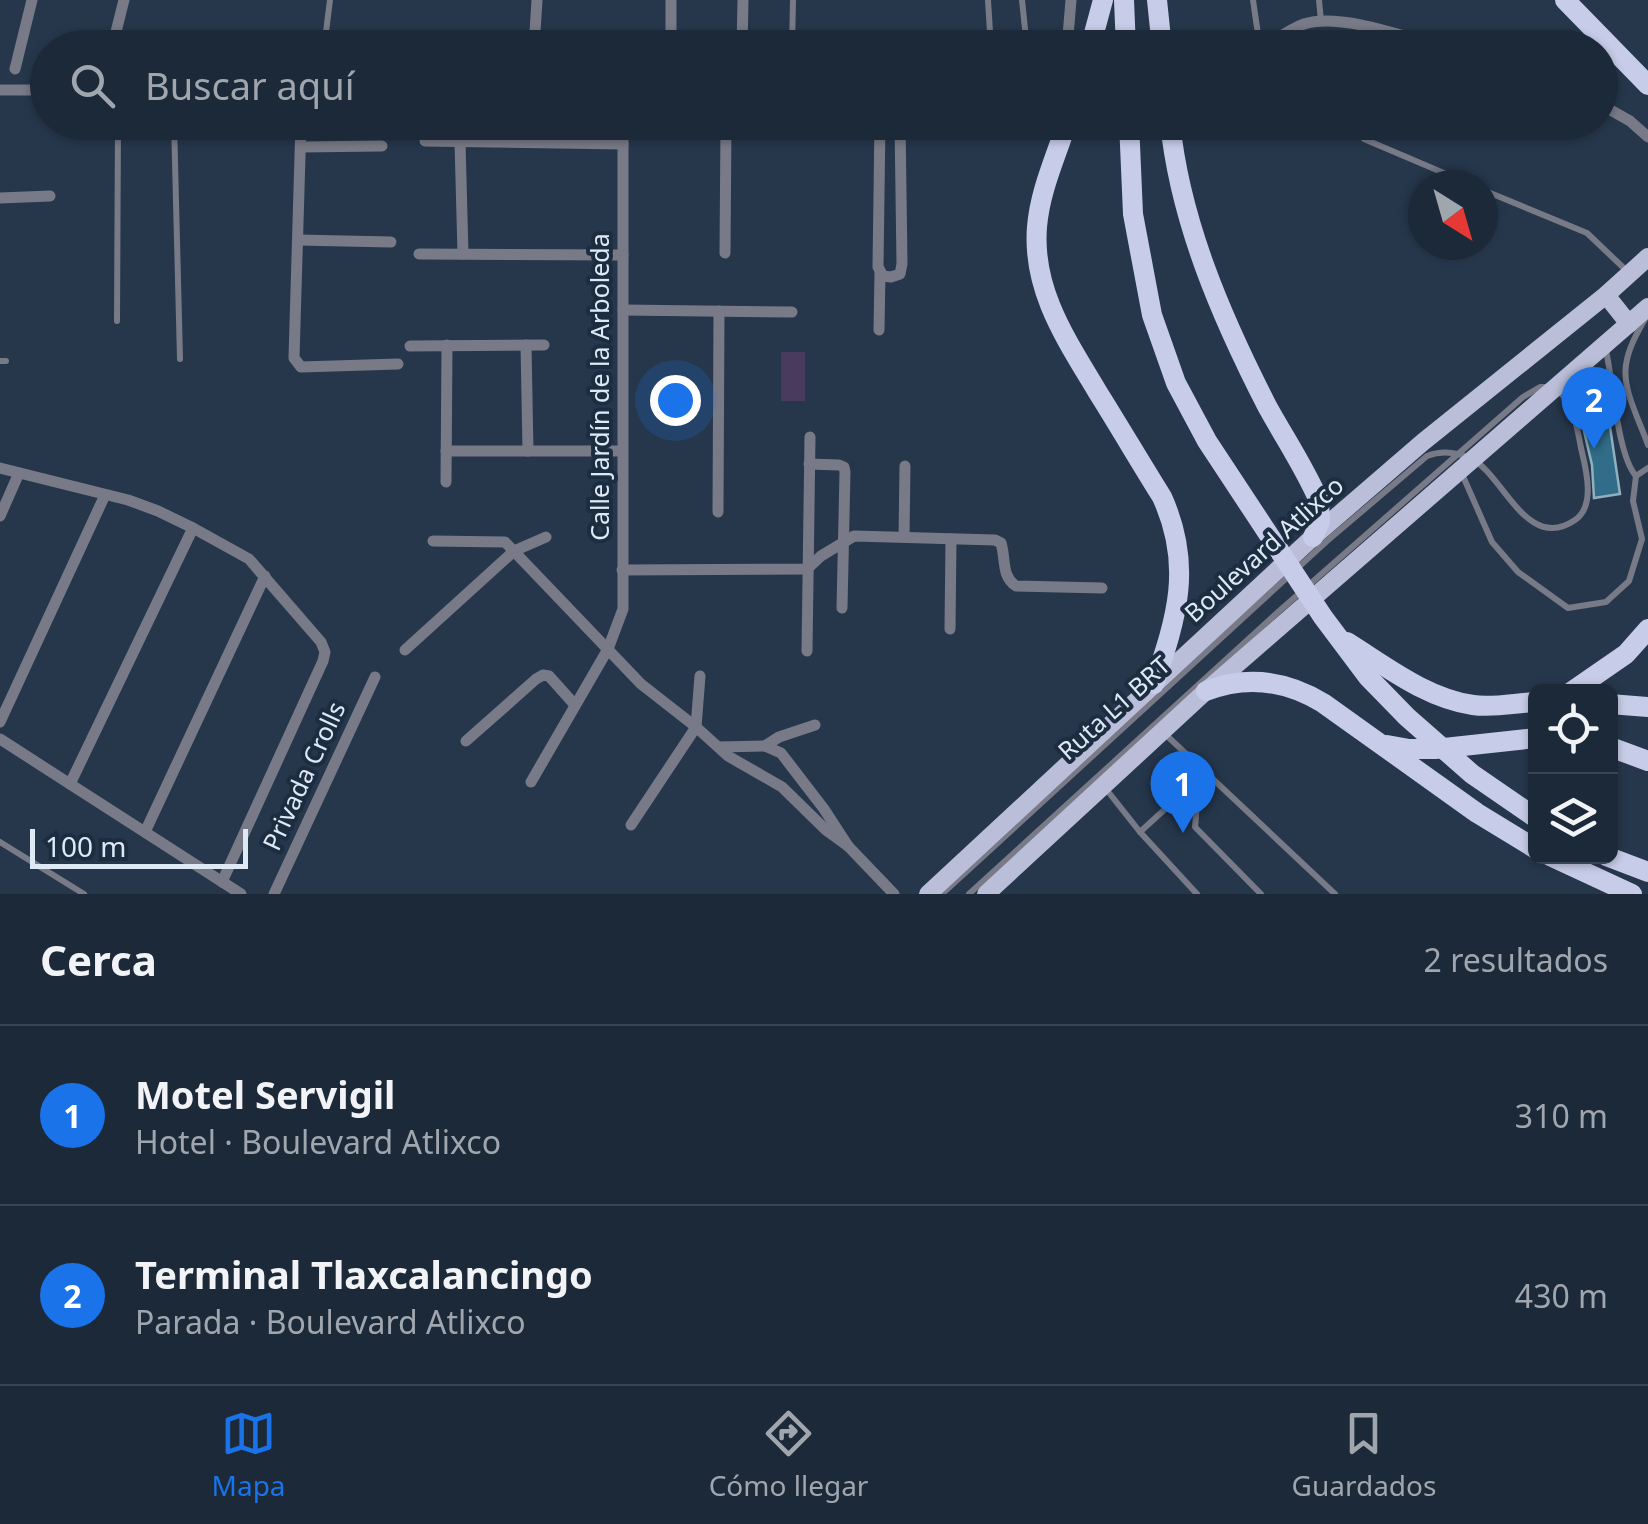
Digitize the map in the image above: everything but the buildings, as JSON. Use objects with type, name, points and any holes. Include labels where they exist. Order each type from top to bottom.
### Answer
[{"type":"highway","points":[[1094,30],[1102,0]]},
{"type":"highway","points":[[1124,0],[1125,30]]},
{"type":"highway","points":[[1151,30],[1155,0]]},
{"type":"highway","points":[[1155,0],[1159,30]]},
{"type":"highway","points":[[1565,0],[1594,30]]},
{"type":"highway","points":[[1618,54],[1648,85]]},
{"type":"highway","points":[[1062,140],[1040,206],[1036,241],[1044,292],[1064,338],[1162,497],[1174,525],[1180,554],[1179,600],[1154,684]]},
{"type":"highway","points":[[1130,140],[1133,214],[1152,315],[1176,383],[1207,441],[1270,540],[1368,677],[1472,774],[1528,812]]},
{"type":"highway","points":[[1133,214],[1141,140]]},
{"type":"highway","points":[[1173,140],[1186,205],[1210,279],[1249,370],[1318,501],[1320,522],[1313,537]]},
{"type":"highway","points":[[1583,684],[1626,654],[1648,629]]},
{"type":"highway","points":[[1337,636],[1412,683],[1452,700],[1492,706],[1528,703]]},
{"type":"highway","points":[[1206,691],[1252,681],[1289,686],[1323,703],[1528,844]]},
{"type":"highway","points":[[1618,704],[1648,706]]},
{"type":"highway","points":[[1380,744],[1422,750],[1528,739]]},
{"type":"highway","points":[[1618,750],[1648,761]]},
{"type":"highway","points":[[1618,861],[1648,872]]},
{"type":"highway","points":[[1567,864],[1632,894]]},
{"type":"main road","name":"Boulevard Atlixco","points":[[928,894],[1313,537],[1648,257]]},
{"type":"main road","points":[[1606,295],[1630,324]]},
{"type":"main road","points":[[986,894],[1463,461],[1648,310]]},
{"type":"street","points":[[15,69],[32,0]]},
{"type":"street","points":[[116,30],[124,0]]},
{"type":"street","points":[[535,30],[537,0]]},
{"type":"street","points":[[670,0],[671,30]]},
{"type":"street","points":[[743,30],[744,0]]},
{"type":"street","points":[[1068,30],[1071,0]]},
{"type":"street","points":[[1293,30],[1322,21],[1374,30]]},
{"type":"street","points":[[0,90],[30,90]]},
{"type":"street","points":[[1618,114],[1648,137]]},
{"type":"street","points":[[300,140],[296,364],[398,364]]},
{"type":"street","name":"Calle Jardín de la Arboleda","points":[[531,782],[608,649],[623,609],[623,140]]},
{"type":"street","points":[[725,253],[726,140]]},
{"type":"street","points":[[879,330],[880,140]]},
{"type":"street","points":[[880,272],[891,277],[900,274],[902,264],[900,140]]},
{"type":"street","points":[[425,141],[623,144]]},
{"type":"street","points":[[460,142],[463,254]]},
{"type":"street","points":[[300,147],[382,146]]},
{"type":"street","points":[[0,198],[50,196]]},
{"type":"street","points":[[298,240],[391,242]]},
{"type":"street","points":[[419,254],[622,255]]},
{"type":"street","points":[[623,310],[792,312]]},
{"type":"street","points":[[718,512],[719,311]]},
{"type":"street","points":[[446,482],[447,345]]},
{"type":"street","points":[[526,345],[528,451]]},
{"type":"street","points":[[410,346],[544,345]]},
{"type":"street","points":[[807,651],[810,437]]},
{"type":"street","points":[[446,451],[622,451]]},
{"type":"street","points":[[810,464],[844,467],[842,608]]},
{"type":"street","points":[[904,537],[906,466]]},
{"type":"street","points":[[0,468],[105,494],[158,511],[193,528],[249,559],[320,642],[325,652],[222,882]]},
{"type":"street","points":[[0,516],[20,473]]},
{"type":"street","points":[[0,722],[105,494]]},
{"type":"street","points":[[70,784],[193,528]]},
{"type":"street","points":[[404,650],[514,551],[546,536]]},
{"type":"street","points":[[622,570],[806,569],[854,536],[995,540],[1001,543],[1005,574],[1016,586],[1102,588]]},
{"type":"street","points":[[950,629],[951,539]]},
{"type":"street","points":[[433,541],[505,542],[642,684],[728,756],[782,787],[894,894]]},
{"type":"street","points":[[145,832],[265,576]]},
{"type":"street","points":[[466,741],[542,676],[549,676],[575,704]]},
{"type":"street","points":[[631,825],[696,728],[700,676]]},
{"type":"street","name":"Privada Crolls","points":[[274,894],[375,677]]},
{"type":"street","points":[[765,746],[816,725]]},
{"type":"street","points":[[0,739],[241,894]]},
{"type":"street","points":[[720,747],[765,746],[781,754],[848,846]]},
{"type":"lane","points":[[326,30],[330,0]]},
{"type":"lane","points":[[792,30],[793,0]]},
{"type":"lane","points":[[988,0],[990,30]]},
{"type":"lane","points":[[1022,0],[1025,30]]},
{"type":"lane","points":[[1253,0],[1258,30]]},
{"type":"lane","points":[[1319,0],[1322,21]]},
{"type":"lane","points":[[117,321],[118,140]]},
{"type":"lane","points":[[174,140],[180,359]]},
{"type":"lane","points":[[1364,140],[1436,170]]},
{"type":"lane","points":[[1498,196],[1587,234],[1630,274]]},
{"type":"lane","points":[[1648,310],[1625,368],[1630,396],[1648,445]]},
{"type":"lane","points":[[1463,461],[1492,542],[1518,572],[1568,608],[1606,602],[1629,581],[1642,539],[1633,502],[1636,476],[1622,444],[1604,345]]},
{"type":"lane","points":[[1463,461],[1532,522],[1552,529],[1577,519],[1587,504],[1583,455],[1572,406],[1554,387]]},
{"type":"lane","name":"Ruta L1 BRT","points":[[942,894],[1328,540],[1422,459],[1438,452],[1463,461]]},
{"type":"lane","name":"Ruta L1 BRT","points":[[969,894],[1276,614],[1463,461]]},
{"type":"lane","points":[[1636,476],[1648,468]]},
{"type":"lane","points":[[1162,731],[1202,776],[1335,894]]},
{"type":"lane","points":[[1140,832],[1202,776]]},
{"type":"lane","points":[[1202,776],[1195,827],[1261,894]]},
{"type":"lane","points":[[1103,786],[1197,894]]},
{"type":"lane","points":[[0,842],[84,894]]},
{"type":"shaded area","points":[[781,352],[805,352],[805,401],[781,401]]},
{"type":"place","name":"Terminal Tlaxcalancingo","points":[[1594,449]]},
{"type":"place","name":"Motel Servigil","points":[[1183,833]]}]
